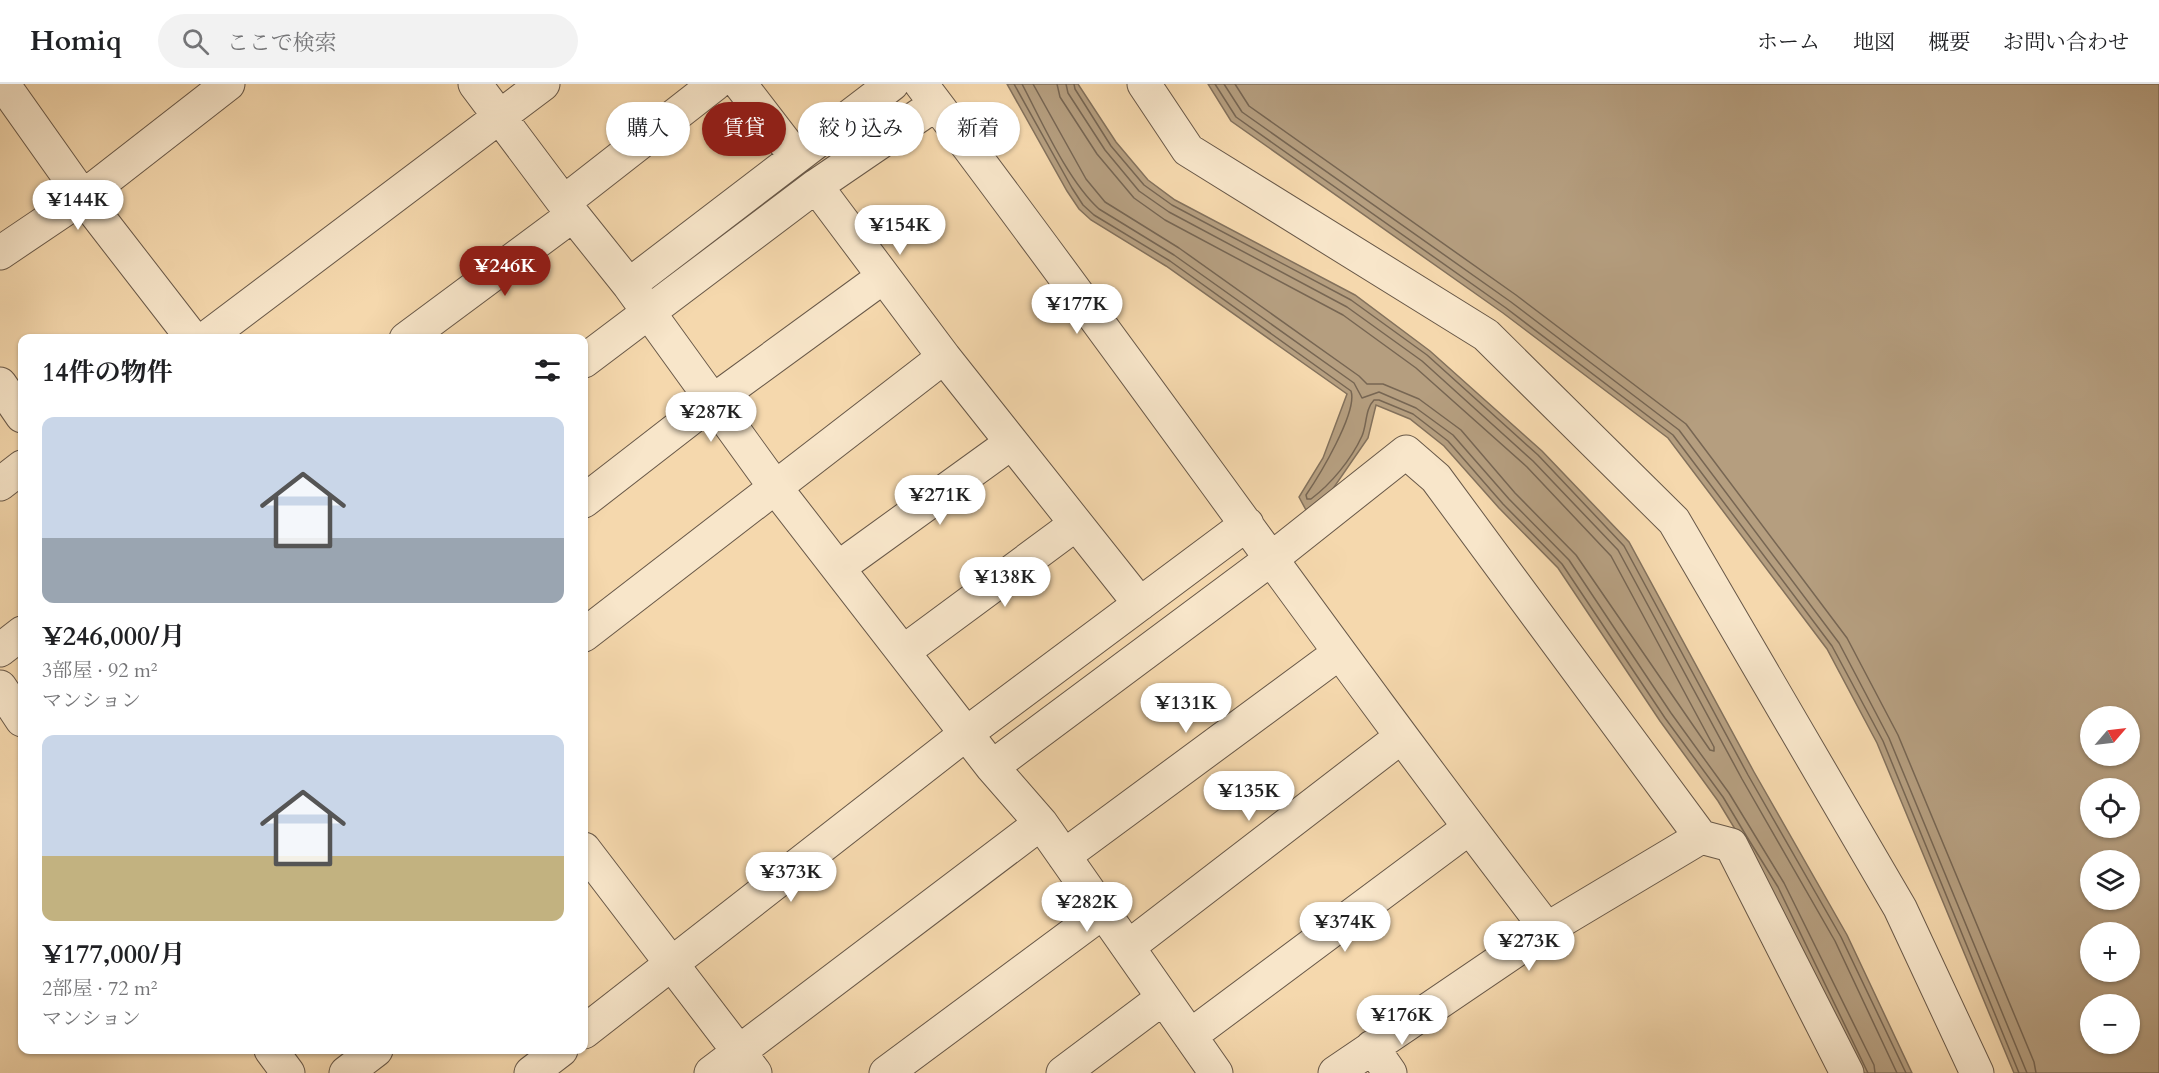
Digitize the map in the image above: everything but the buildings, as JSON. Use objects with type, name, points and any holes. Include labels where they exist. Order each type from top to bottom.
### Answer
[{"type":"street","points":[[0,253],[83,196],[228,84]]},
{"type":"street","points":[[476,84],[649,312],[775,488],[993,767],[1041,823],[1216,1073]]},
{"type":"street","points":[[213,334],[543,84]]},
{"type":"street","points":[[412,334],[568,208],[715,84]]},
{"type":"street","points":[[740,84],[796,157]]},
{"type":"street","points":[[629,285],[892,84]]},
{"type":"street","points":[[1144,84],[1188,150],[1485,335],[1674,521],[1900,908],[1977,1073]]},
{"type":"street","points":[[8,90],[83,196],[189,334]]},
{"type":"street","points":[[588,358],[816,186],[928,94],[1247,524],[1270,559],[1401,737],[1547,929]]},
{"type":"street","points":[[816,186],[944,357],[1140,604]]},
{"type":"street","points":[[588,498],[713,401],[883,277]]},
{"type":"street","points":[[588,632],[944,357]]},
{"type":"street","points":[[0,384],[18,410]]},
{"type":"street","points":[[838,568],[1011,443]]},
{"type":"street","points":[[993,767],[1270,559],[1406,452],[1436,478],[1701,837],[1731,845],[1847,1073]]},
{"type":"street","points":[[0,484],[18,470]]},
{"type":"street","points":[[903,652],[1076,524]]},
{"type":"street","points":[[588,1029],[967,733],[1247,524]]},
{"type":"street","points":[[0,650],[18,636]]},
{"type":"street","points":[[1064,856],[1339,653]]},
{"type":"street","points":[[0,687],[18,714]]},
{"type":"street","points":[[1128,947],[1401,737]]},
{"type":"street","points":[[711,1073],[747,1063],[1041,823]]},
{"type":"street","points":[[1190,1036],[1469,828]]},
{"type":"street","points":[[1335,1073],[1381,1060],[1547,929],[1701,837]]},
{"type":"street","points":[[588,863],[594,885],[672,964],[747,1063]]},
{"type":"street","points":[[886,1073],[1103,912]]},
{"type":"street","points":[[1063,1073],[1163,998]]},
{"type":"street","points":[[274,1054],[288,1073]]},
{"type":"street","points":[[346,1073],[371,1054]]},
{"type":"street","points":[[531,1073],[556,1054]]},
{"type":"water","points":[[1007,84],[1078,84],[1116,142],[1148,180],[1175,200],[1355,295],[1430,351],[1542,451],[1629,542],[1754,772],[1847,935],[1912,1073],[1863,1073],[1772,890],[1718,801],[1660,721],[1558,568],[1499,508],[1444,446],[1410,419],[1376,405],[1368,438],[1330,493],[1306,510],[1299,497],[1323,458],[1347,394],[1166,266],[1091,220],[1079,209],[1067,191],[1020,107],[1020,102],[1017,102]]},
{"type":"water","points":[[1208,84],[2159,84],[2159,1073],[2014,1073],[1877,743],[1827,649],[1668,438],[1503,313],[1231,121]]}]
